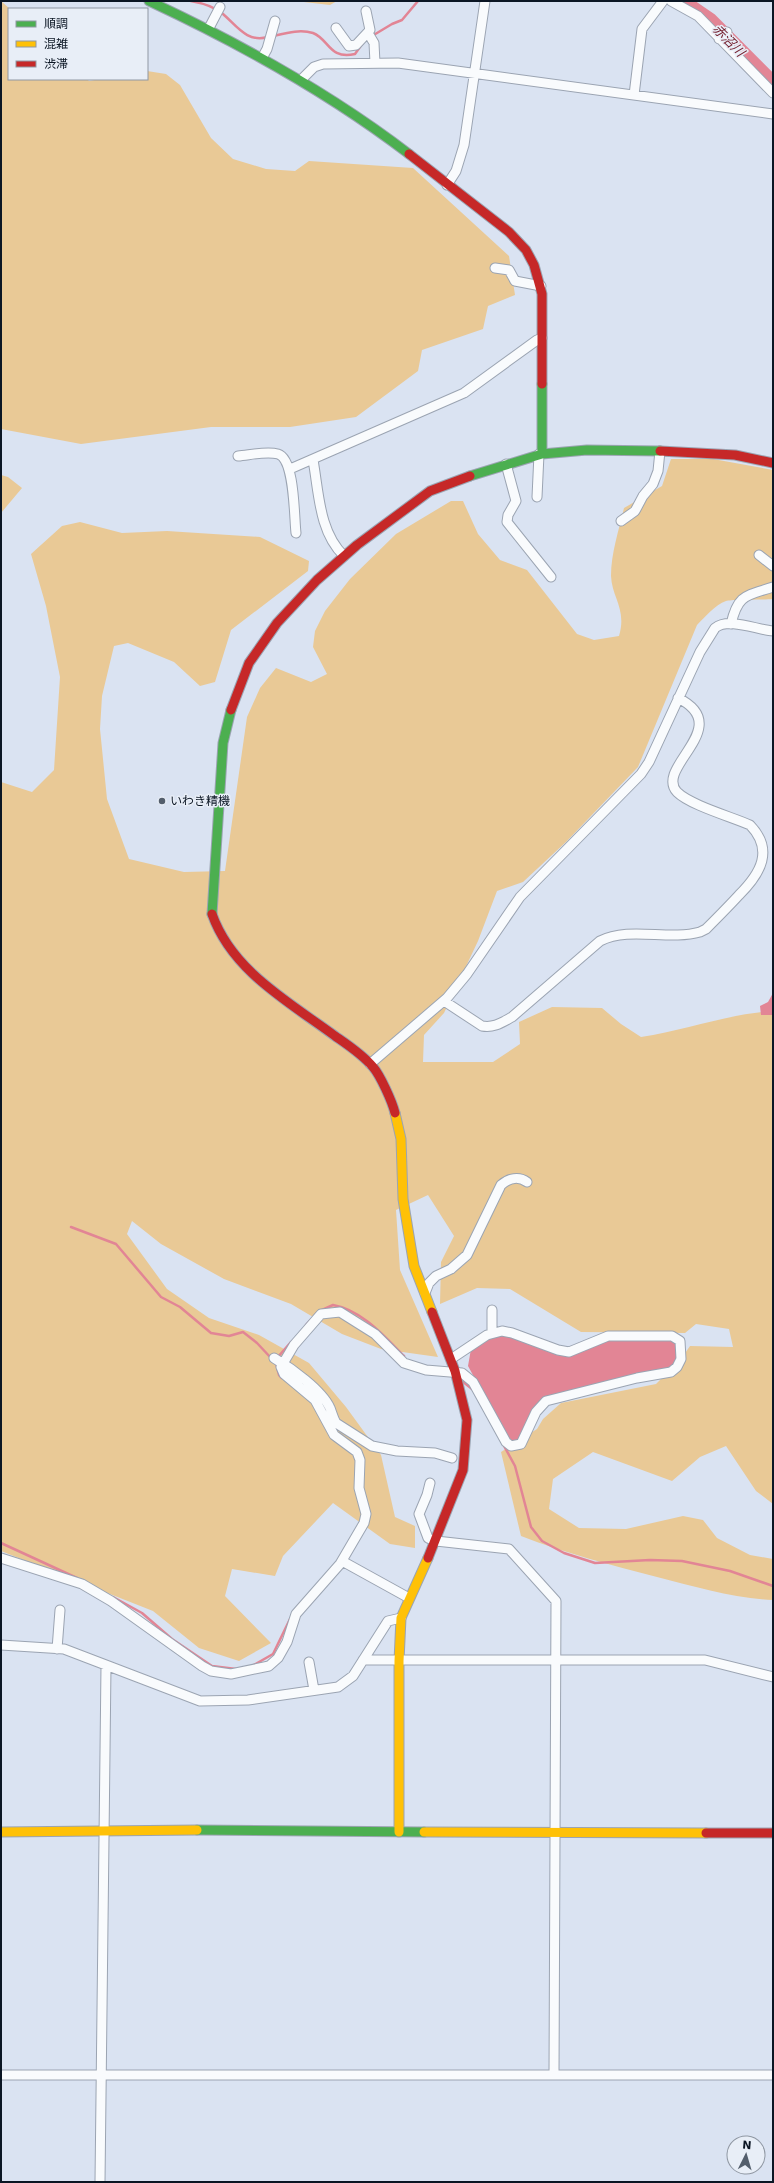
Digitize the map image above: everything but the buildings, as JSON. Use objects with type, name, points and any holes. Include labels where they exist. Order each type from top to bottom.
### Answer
[{"type":"street","points":[[149,1],[166,5],[209,28],[301,80],[360,118],[517,241],[534,265],[541,286],[542,338],[540,454],[537,497]]},
{"type":"street","points":[[447,185],[456,171],[464,145],[484,1]]},
{"type":"street","points":[[634,95],[642,29],[663,1]]},
{"type":"street","points":[[671,1],[698,16],[773,93]]},
{"type":"street","points":[[209,28],[220,7]]},
{"type":"street","points":[[336,28],[347,44],[352,46],[358,44],[368,33],[370,28],[366,11]]},
{"type":"street","points":[[262,58],[267,48],[275,21]]},
{"type":"street","points":[[719,39],[727,32]]},
{"type":"street","points":[[368,33],[374,43],[375,63]]},
{"type":"street","points":[[301,80],[314,67],[323,64],[398,63],[773,114]]},
{"type":"street","points":[[495,268],[509,270],[515,281],[541,286]]},
{"type":"street","points":[[290,469],[464,392],[537,340],[542,338]]},
{"type":"street","points":[[399,1832],[399,1661],[402,1618],[409,1598],[436,1541],[463,1470],[467,1420],[451,1359],[414,1266],[409,1241],[404,1199],[401,1139],[399,1127],[389,1096],[370,1064],[258,979],[222,939],[215,927],[211,912],[223,743],[227,721],[249,664],[277,623],[317,580],[344,556],[430,491],[463,478],[540,454],[587,450],[660,451],[735,455],[773,463]]},
{"type":"street","points":[[621,521],[635,511],[643,496],[653,484],[658,471],[660,451]]},
{"type":"street","points":[[238,456],[280,455],[284,458],[290,469],[296,533]]},
{"type":"street","points":[[313,460],[324,522],[334,545],[344,556]]},
{"type":"street","points":[[506,464],[516,501],[508,515],[507,522],[551,577]]},
{"type":"street","points":[[759,555],[773,566]]},
{"type":"street","points":[[731,624],[735,608],[743,598],[773,587]]},
{"type":"street","points":[[370,1064],[444,1001],[467,974],[520,897],[641,774],[649,762],[678,698],[712,631],[719,625],[731,624],[773,631]]},
{"type":"street","points":[[444,1001],[482,1026],[489,1027],[500,1024],[512,1017],[600,941],[607,937],[620,935],[700,932],[706,929],[759,874],[766,862],[767,844],[757,830],[750,825],[691,801],[675,788],[673,783],[675,773],[699,728],[700,720],[696,710],[678,698]]},
{"type":"street","points":[[425,1293],[429,1283],[436,1276],[451,1269],[467,1255],[501,1185],[507,1180],[513,1179],[523,1179],[527,1182]]},
{"type":"street","points":[[492,1310],[492,1333]]},
{"type":"street","points":[[278,1361],[320,1314],[333,1311],[346,1314],[375,1334],[404,1363],[417,1368],[444,1373],[455,1371],[462,1373],[473,1382],[506,1442],[511,1446],[516,1447],[521,1444],[536,1412],[546,1402],[637,1378],[671,1372],[677,1367],[681,1359],[680,1340],[672,1336],[608,1336],[569,1352],[558,1350],[512,1333],[502,1331],[487,1334],[451,1359]]},
{"type":"street","points":[[278,1361],[318,1392],[330,1408],[336,1423],[356,1434],[368,1444],[397,1451],[435,1453],[452,1458]]},
{"type":"street","points":[[1,1558],[82,1584],[110,1601],[202,1666],[211,1670],[231,1674],[258,1670],[269,1666],[278,1658],[287,1642],[296,1614],[325,1583],[342,1561],[361,1531],[366,1514],[359,1488],[360,1460],[357,1452],[334,1435],[315,1400],[284,1374],[278,1361]]},
{"type":"street","points":[[430,1483],[425,1502],[419,1514],[428,1538],[436,1541],[503,1547],[514,1552],[556,1599],[554,2075]]},
{"type":"street","points":[[342,1561],[409,1598]]},
{"type":"street","points":[[57,1649],[60,1610]]},
{"type":"street","points":[[1,1645],[64,1649],[200,1701],[248,1700],[338,1687],[347,1682],[388,1621],[402,1618]]},
{"type":"street","points":[[363,1660],[705,1660],[773,1677]]},
{"type":"street","points":[[309,1662],[314,1690]]},
{"type":"street","points":[[100,2182],[100,2075],[106,1666]]},
{"type":"street","points":[[1,1832],[222,1830],[773,1833]]},
{"type":"street","points":[[1,2075],[773,2075]]},
{"type":"shaded area","points":[[1,1],[9,8],[8,80],[148,80],[148,71],[166,74],[180,85],[211,138],[233,159],[266,169],[295,171],[309,161],[413,168],[509,256],[515,295],[488,306],[483,329],[422,350],[418,371],[356,417],[290,427],[211,427],[81,444],[1,429]]},
{"type":"shaded area","points":[[295,1],[337,1],[330,5]]},
{"type":"shaded area","points":[[671,459],[713,459],[773,470],[773,599],[726,601],[714,608],[697,625],[638,767],[566,842],[523,882],[497,891],[478,941],[444,1013],[424,1035],[423,1062],[493,1062],[520,1044],[519,1022],[552,1007],[602,1008],[621,1024],[641,1037],[740,1015],[773,1011],[773,1504],[756,1491],[726,1446],[700,1457],[672,1481],[593,1452],[553,1479],[549,1509],[579,1528],[626,1529],[683,1516],[703,1520],[717,1538],[750,1555],[773,1559],[773,1600],[743,1597],[686,1585],[554,1548],[521,1536],[501,1452],[537,1429],[543,1419],[561,1403],[656,1384],[681,1359],[690,1346],[733,1347],[729,1329],[696,1324],[685,1333],[581,1332],[510,1289],[477,1288],[440,1304],[441,1262],[454,1236],[428,1195],[396,1210],[400,1270],[438,1357],[381,1349],[342,1334],[291,1304],[224,1279],[161,1244],[132,1221],[127,1234],[167,1289],[209,1318],[259,1335],[309,1363],[346,1407],[381,1455],[395,1517],[415,1526],[415,1548],[390,1544],[333,1503],[283,1556],[275,1576],[232,1569],[225,1596],[271,1643],[239,1661],[199,1648],[153,1611],[1,1551],[1,782],[32,792],[54,770],[60,677],[46,606],[31,554],[62,526],[80,522],[122,533],[167,531],[260,537],[309,561],[308,571],[231,630],[215,682],[200,686],[174,662],[128,643],[114,646],[102,696],[100,729],[107,799],[129,859],[184,872],[225,871],[247,717],[260,688],[276,668],[311,682],[327,674],[313,647],[315,631],[325,611],[350,579],[396,534],[451,501],[463,501],[478,534],[500,560],[527,570],[577,634],[594,640],[619,636],[621,618],[612,584],[611,567],[624,508],[662,486]]},
{"type":"shaded area","points":[[1,475],[8,477],[22,488],[1,513]]},
{"type":"shaded area","points":[[773,993],[773,1015],[761,1015],[760,1006],[768,1002]]},
{"type":"shaded area","points":[[502,1334],[569,1355],[609,1339],[671,1339],[677,1342],[677,1358],[670,1369],[552,1396],[516,1443],[508,1439],[468,1366],[471,1349],[488,1338]]},
{"type":"waterway","points":[[191,1],[216,9],[248,36],[254,38],[268,37]]},
{"type":"waterway","points":[[372,36],[402,20],[418,1]]},
{"type":"waterway","name":"赤沼川","points":[[681,1],[709,20],[773,84]]},
{"type":"waterway","points":[[273,36],[298,31],[313,33],[323,40],[335,52],[346,55],[355,54],[362,44]]},
{"type":"waterway","points":[[71,1227],[116,1244],[161,1297],[180,1307],[211,1333],[229,1336],[243,1332],[257,1343],[271,1358]]},
{"type":"waterway","points":[[322,1310],[333,1305],[354,1312],[372,1325],[404,1356]]},
{"type":"waterway","points":[[306,1325],[317,1313]]},
{"type":"waterway","points":[[277,1358],[291,1342]]},
{"type":"waterway","points":[[276,1363],[279,1375],[282,1378]]},
{"type":"waterway","points":[[462,1381],[472,1389]]},
{"type":"waterway","points":[[503,1444],[515,1466],[531,1527],[542,1541],[564,1553],[595,1563],[650,1560],[682,1561],[730,1571],[773,1586]]},
{"type":"waterway","points":[[1,1543],[77,1578]]},
{"type":"waterway","points":[[113,1597],[142,1613],[172,1639],[212,1666],[236,1669]]},
{"type":"waterway","points":[[252,1666],[273,1654],[290,1619]]},
{"type":"traffic: fast","points":[[149,1],[217,34],[283,70],[347,110],[409,154]]},
{"type":"traffic: fast","points":[[542,384],[542,454]]},
{"type":"traffic: fast","points":[[470,476],[542,454],[587,450],[660,451]]},
{"type":"traffic: fast","points":[[212,914],[223,743],[231,710]]},
{"type":"traffic: fast","points":[[197,1830],[424,1832]]},
{"type":"traffic: slow","points":[[395,1113],[401,1139],[403,1199],[414,1266],[432,1312]]},
{"type":"traffic: slow","points":[[399,1832],[399,1661],[401,1618],[428,1558]]},
{"type":"traffic: slow","points":[[1,1832],[197,1830]]},
{"type":"traffic: slow","points":[[424,1832],[706,1833]]},
{"type":"traffic: jam","points":[[409,154],[509,232],[526,250],[534,265],[542,294],[542,384]]},
{"type":"traffic: jam","points":[[660,451],[735,455],[773,463]]},
{"type":"traffic: jam","points":[[231,710],[249,663],[277,623],[317,580],[357,545],[430,491],[470,476]]},
{"type":"traffic: jam","points":[[212,914],[221,934],[233,952],[248,969],[264,984],[350,1046],[369,1062],[382,1082],[395,1113]]},
{"type":"traffic: jam","points":[[428,1558],[463,1470],[467,1420],[455,1371],[432,1312]]},
{"type":"traffic: jam","points":[[706,1833],[773,1833]]},
{"type":"place","name":"いわき精機","points":[[162,801]]}]
